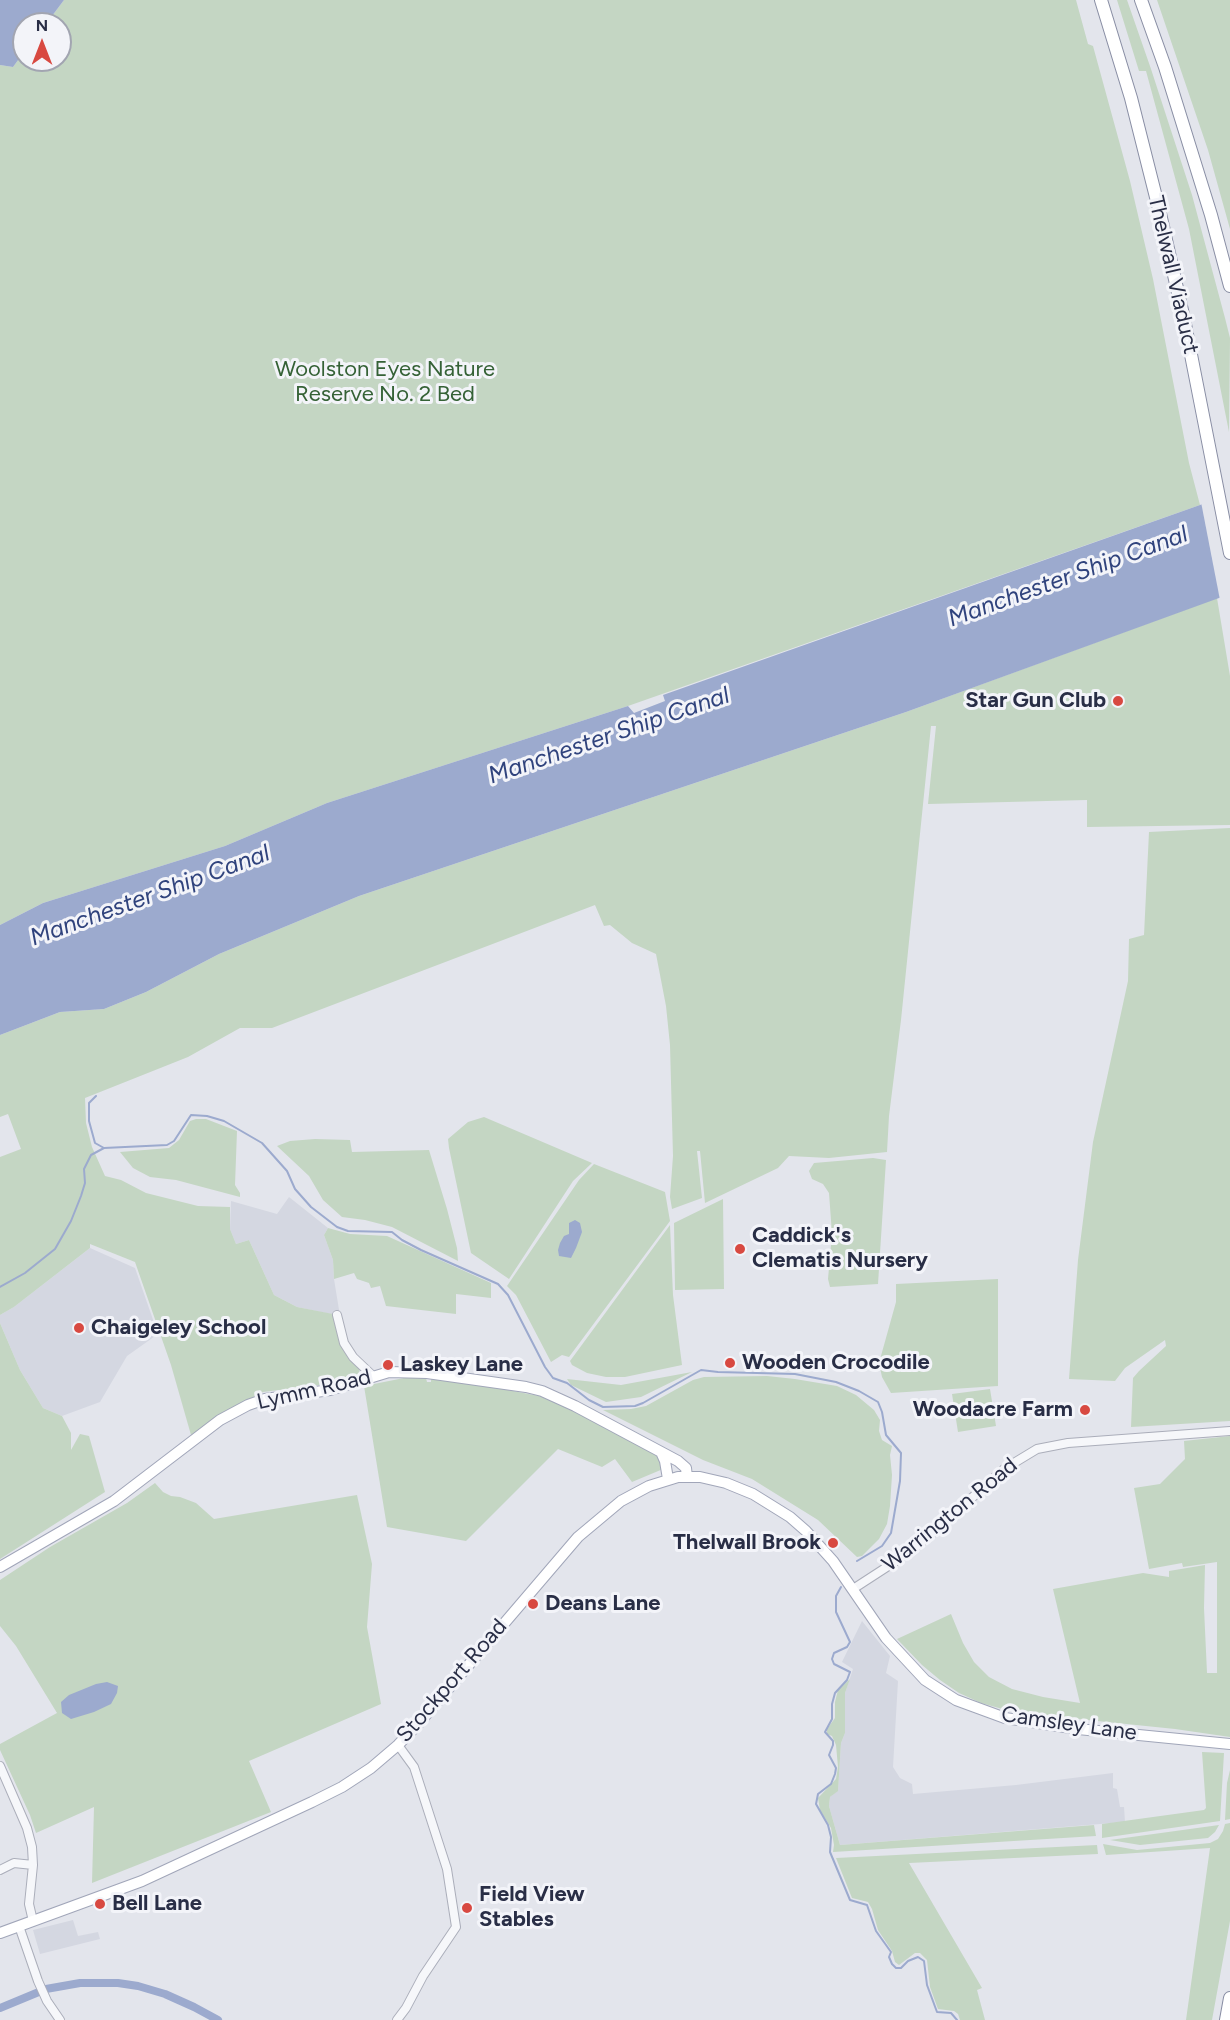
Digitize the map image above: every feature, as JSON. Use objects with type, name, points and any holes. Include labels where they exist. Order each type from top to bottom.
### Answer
[{"type":"highway","points":[[1094,0],[1112,35]]},
{"type":"highway","name":"Thelwall Viaduct","points":[[1101,0],[1131,98],[1161,220],[1184,319],[1230,554]]},
{"type":"highway","points":[[1141,0],[1165,67],[1230,286]]},
{"type":"highway","points":[[1226,2020],[1230,1998]]},
{"type":"main road","name":"Lymm Road","points":[[0,1567],[114,1501],[220,1420],[248,1405],[265,1399],[330,1390],[373,1376],[396,1372],[427,1373],[542,1391],[575,1406],[683,1464],[687,1477]]},
{"type":"main road","points":[[661,1452],[668,1471],[668,1479]]},
{"type":"main road","name":"Stockport Road","points":[[0,1933],[141,1881],[312,1802],[342,1787],[371,1768],[398,1745],[578,1537],[621,1501],[649,1486],[668,1479],[700,1477],[726,1483],[753,1494],[789,1516],[822,1547],[853,1588]]},
{"type":"main road","name":"Camsley Lane","points":[[853,1588],[886,1638],[901,1655],[925,1680],[956,1700],[1005,1718],[1078,1729],[1230,1744]]},
{"type":"street","points":[[337,1315],[344,1343],[353,1357],[373,1376]]},
{"type":"street","name":"Warrington Road","points":[[853,1588],[927,1538],[1004,1469],[1037,1449],[1068,1443],[1230,1431]]},
{"type":"street","points":[[397,2020],[423,1976],[456,1928],[447,1869],[414,1767],[398,1745]]},
{"type":"street","points":[[0,1766],[27,1828],[32,1847],[33,1865],[29,1904],[33,1921]]},
{"type":"street","points":[[0,1870],[14,1863],[33,1865]]},
{"type":"street","points":[[19,1926],[38,1981],[47,2001],[60,2020]]},
{"type":"shaded area","points":[[289,1197],[328,1228],[324,1235],[333,1260],[340,1316],[297,1307],[274,1295],[249,1240],[236,1244],[230,1229],[231,1201],[277,1214]]},
{"type":"shaded area","name":"Chaigeley School","points":[[90,1248],[135,1268],[158,1334],[127,1356],[100,1402],[62,1416],[43,1408],[20,1370],[0,1323],[0,1315],[14,1307]]},
{"type":"shaded area","points":[[862,1621],[890,1656],[886,1673],[898,1681],[893,1767],[900,1778],[912,1784],[913,1794],[1016,1785],[1113,1773],[1113,1788],[1117,1789],[1120,1807],[1124,1807],[1125,1822],[840,1845],[829,1806],[830,1797],[838,1790],[841,1743],[845,1733],[845,1693],[853,1669],[842,1662]]},
{"type":"shaded area","points":[[73,1920],[78,1936],[98,1932],[100,1939],[40,1954],[33,1930]]},
{"type":"green space","name":"Woolston Eyes Nature Reserve No. 2 Bed","points":[[64,0],[1076,0],[1088,44],[1093,46],[1130,181],[1153,279],[1189,463],[1200,505],[628,706],[327,803],[225,846],[43,903],[0,925],[0,65],[12,67],[12,72],[72,72],[72,12],[55,12]]},
{"type":"green space","points":[[1117,0],[1127,0],[1151,69],[1192,195],[1225,318],[1230,338],[1229,432],[1189,229],[1146,71],[1139,71]]},
{"type":"green space","points":[[1157,0],[1230,0],[1230,229],[1208,150]]},
{"type":"green space","points":[[1217,598],[1230,676],[1230,825],[1087,827],[1087,800],[928,804],[936,726],[931,726],[887,1152],[829,1158],[789,1156],[778,1168],[705,1203],[700,1151],[697,1151],[702,1198],[672,1209],[670,1197],[673,1156],[670,1045],[666,1006],[656,954],[632,943],[610,925],[604,926],[595,905],[272,1028],[240,1028],[188,1057],[85,1098],[86,1123],[92,1147],[105,1176],[121,1180],[146,1193],[198,1206],[230,1207],[230,1229],[236,1244],[249,1240],[274,1295],[297,1307],[333,1314],[359,1367],[360,1376],[328,1384],[263,1392],[241,1403],[191,1435],[171,1365],[135,1262],[90,1244],[90,1248],[14,1307],[0,1315],[0,1157],[21,1149],[8,1114],[0,1117],[0,1035],[60,1012],[104,1009],[146,992],[219,954],[359,896],[906,712]]},
{"type":"green space","points":[[1230,828],[1230,1421],[1131,1427],[1133,1378],[1166,1346],[1165,1340],[1125,1368],[1115,1381],[1069,1379],[1078,1260],[1093,1142],[1128,981],[1129,939],[1144,935],[1149,832]]},
{"type":"green space","points":[[484,1117],[592,1163],[573,1181],[509,1279],[471,1253],[449,1148],[448,1139],[468,1122]]},
{"type":"green space","points":[[206,1119],[237,1131],[235,1185],[240,1197],[176,1180],[150,1177],[133,1168],[120,1152],[169,1148],[179,1140],[190,1121]]},
{"type":"green space","points":[[350,1140],[352,1152],[429,1150],[447,1209],[458,1261],[392,1227],[342,1217],[323,1200],[309,1176],[277,1146],[290,1141]]},
{"type":"green space","points":[[873,1158],[886,1160],[878,1284],[830,1287],[828,1279],[832,1234],[829,1193],[823,1184],[812,1179],[809,1171],[814,1163]]},
{"type":"green space","points":[[594,1164],[665,1192],[670,1221],[569,1357],[562,1355],[551,1362],[516,1295],[507,1286],[579,1180]]},
{"type":"green space","points":[[723,1199],[724,1289],[675,1290],[674,1223]]},
{"type":"green space","points":[[670,1225],[673,1295],[682,1365],[625,1377],[606,1377],[587,1373],[572,1365],[570,1361]]},
{"type":"green space","points":[[328,1228],[350,1234],[387,1236],[491,1283],[491,1298],[456,1294],[456,1314],[386,1306],[380,1286],[371,1288],[369,1283],[357,1279],[354,1273],[334,1279],[333,1260],[324,1235]]},
{"type":"green space","points":[[998,1279],[998,1386],[891,1393],[882,1377],[879,1363],[896,1302],[896,1284]]},
{"type":"green space","points":[[0,1323],[20,1370],[43,1408],[62,1416],[71,1433],[71,1450],[80,1434],[89,1436],[105,1492],[0,1559]]},
{"type":"green space","points":[[692,1372],[641,1397],[606,1402],[571,1385],[567,1379],[621,1385]]},
{"type":"green space","points":[[767,1376],[837,1386],[856,1395],[874,1410],[880,1420],[879,1431],[882,1440],[892,1446],[890,1506],[887,1524],[879,1539],[862,1556],[857,1557],[818,1520],[752,1479],[703,1460],[603,1410],[646,1406],[693,1380],[704,1377]]},
{"type":"green space","points":[[404,1378],[426,1378],[427,1382],[431,1382],[431,1379],[482,1385],[539,1396],[568,1407],[660,1456],[663,1469],[632,1482],[615,1459],[602,1467],[558,1449],[466,1541],[387,1527],[364,1386]]},
{"type":"green space","points":[[990,1389],[996,1426],[958,1432],[952,1394]]},
{"type":"green space","points":[[1230,1436],[1230,1737],[1039,1715],[981,1703],[959,1693],[940,1680],[897,1639],[951,1614],[974,1662],[989,1677],[1012,1689],[1080,1703],[1053,1589],[1143,1573],[1169,1577],[1169,1571],[1205,1565],[1207,1673],[1217,1673],[1217,1562],[1183,1567],[1182,1563],[1149,1569],[1134,1488],[1160,1484],[1185,1459],[1184,1441]]},
{"type":"green space","points":[[155,1483],[163,1492],[171,1496],[196,1503],[214,1519],[357,1495],[372,1564],[367,1627],[381,1704],[249,1761],[271,1812],[92,1883],[94,1807],[36,1833],[0,1750],[0,1744],[57,1713],[16,1646],[0,1626],[0,1580],[50,1547],[127,1503]]},
{"type":"green space","points":[[850,1679],[845,1693],[845,1733],[841,1743],[838,1791],[830,1797],[829,1806],[840,1845],[1094,1825],[1096,1836],[833,1852],[831,1828],[820,1810],[818,1798],[836,1779],[838,1767],[836,1745],[832,1736],[827,1734],[827,1729],[835,1718],[838,1690]]},
{"type":"green space","points":[[1202,1752],[1224,1753],[1220,1821],[1102,1838],[1102,1824],[1204,1810],[1206,1808]]},
{"type":"green space","points":[[1230,1770],[1230,1819],[1225,1820],[1227,1783]]},
{"type":"green space","points":[[1230,1823],[1230,1921],[1212,2020],[1186,2020],[1210,1848],[1106,1855],[1103,1844],[1137,1850],[1210,1843],[1218,1839],[1225,1824]]},
{"type":"green space","points":[[1219,1825],[1208,1838],[1140,1845],[1110,1840]]},
{"type":"green space","points":[[1097,1845],[1098,1854],[909,1863],[982,1988],[977,1990],[985,2020],[960,2020],[954,2011],[938,2009],[930,1987],[927,1960],[920,1953],[915,1953],[899,1965],[895,1962],[892,1951],[878,1930],[872,1909],[868,1902],[852,1898],[836,1858]]},
{"type":"water","points":[[0,0],[64,0],[55,12],[12,12],[12,67],[0,65]]},
{"type":"water","name":"Manchester Ship Canal","points":[[1230,493],[1230,594],[906,712],[359,896],[219,954],[146,992],[104,1009],[60,1012],[0,1035],[0,925],[43,903],[225,846],[327,803],[628,706],[634,713],[665,701],[663,695]]},
{"type":"water","points":[[575,1220],[580,1223],[582,1232],[576,1248],[571,1258],[559,1256],[560,1243],[564,1236],[569,1234],[569,1223]]},
{"type":"water","points":[[107,1682],[118,1686],[111,1704],[71,1719],[62,1713],[61,1702],[69,1695]]},
{"type":"pier","points":[[1230,490],[1230,597],[1220,600],[1201,502]]},
{"type":"waterway","points":[[96,1096],[89,1103],[89,1121],[95,1143],[104,1148],[167,1145],[174,1141],[191,1115],[207,1116],[224,1121],[262,1143],[287,1171],[295,1189],[311,1207],[337,1227],[348,1231],[392,1232],[421,1250],[498,1284],[508,1295],[553,1378],[567,1383],[589,1400],[603,1407],[635,1406],[643,1403],[701,1370],[795,1374],[836,1382],[878,1402],[886,1435],[901,1453],[900,1481],[891,1533],[882,1546],[857,1561]]},
{"type":"waterway","points":[[0,1287],[25,1273],[55,1249],[71,1221],[81,1196],[85,1183],[84,1169],[91,1155],[104,1148]]},
{"type":"waterway","points":[[841,1587],[836,1596],[836,1612],[850,1642],[847,1647],[834,1653],[832,1659],[834,1664],[850,1672],[847,1680],[835,1693],[832,1719],[825,1732],[833,1741],[829,1755],[836,1768],[835,1774],[831,1784],[818,1794],[816,1804],[828,1825],[831,1837],[830,1852],[850,1900],[867,1905],[876,1931],[891,1952],[889,1957],[896,1968],[901,1968],[908,1961],[918,1957],[924,1961],[927,1985],[937,2012],[951,2013],[957,2020]]},
{"type":"waterway","points":[[0,2008],[46,1989],[80,1983],[118,1983],[165,1994],[218,2020]]},
{"type":"place","name":"Star Gun Club","points":[[1118,701]]},
{"type":"place","name":"Caddick's Clematis Nursery","points":[[740,1249]]},
{"type":"place","name":"Chaigeley School","points":[[79,1328]]},
{"type":"place","name":"Wooden Crocodile","points":[[730,1363]]},
{"type":"place","name":"Laskey Lane","points":[[388,1365]]},
{"type":"place","name":"Woodacre Farm","points":[[1085,1410]]},
{"type":"place","name":"Thelwall Brook","points":[[833,1543]]},
{"type":"place","name":"Deans Lane","points":[[533,1604]]},
{"type":"place","name":"Bell Lane","points":[[100,1904]]},
{"type":"place","name":"Field View Stables","points":[[467,1908]]}]
